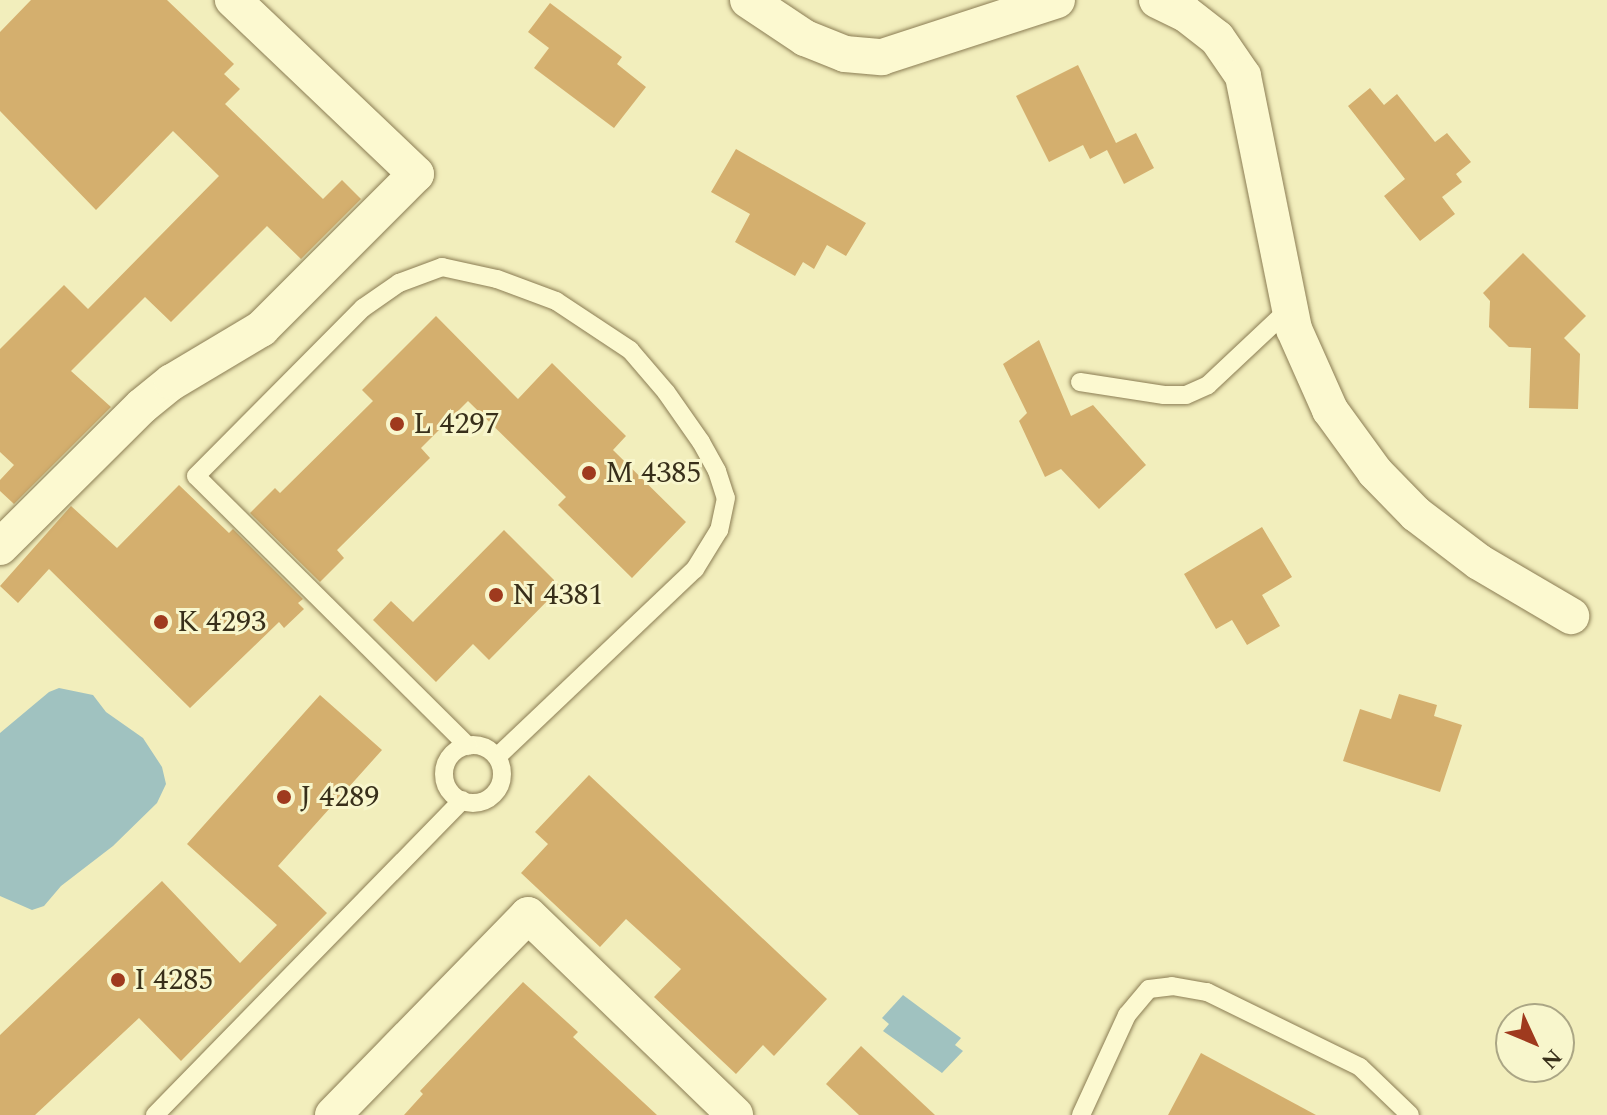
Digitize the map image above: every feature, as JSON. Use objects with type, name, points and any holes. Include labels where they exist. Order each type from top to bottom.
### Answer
[{"type":"street","points":[[0,547],[152,398],[172,382],[261,329],[416,174],[233,0]]},
{"type":"street","points":[[748,0],[805,38],[845,54],[882,57],[1057,0]]},
{"type":"street","points":[[1157,0],[1186,14],[1217,38],[1243,76],[1294,329],[1330,410],[1375,472],[1416,514],[1479,562],[1571,616]]},
{"type":"street","points":[[333,1115],[528,915],[735,1115]]},
{"type":"lane","points":[[468,746],[196,476],[363,308],[399,283],[442,267],[497,279],[556,301],[630,350],[666,392],[701,442],[717,471],[726,498],[719,530],[695,569],[497,757]]},
{"type":"lane","points":[[1080,382],[1164,395],[1186,395],[1208,385],[1290,308]]},
{"type":"lane","points":[[468,746],[480,746],[497,757],[502,776],[494,794],[477,803],[462,800],[446,785],[446,767],[455,752],[468,746]]},
{"type":"lane","points":[[155,1115],[462,800]]},
{"type":"lane","points":[[1081,1115],[1127,1015],[1149,989],[1172,986],[1207,992],[1360,1067],[1410,1115]]},
{"type":"water","points":[[59,688],[93,695],[106,712],[143,738],[162,767],[166,784],[157,803],[113,846],[61,886],[44,906],[32,910],[0,896],[0,733],[49,692]]},
{"type":"water","points":[[903,995],[961,1038],[955,1045],[963,1051],[942,1073],[883,1031],[889,1024],[882,1018]]},
{"type":"building","points":[[31,0],[167,0],[234,64],[224,74],[240,89],[225,104],[323,199],[342,180],[361,199],[301,259],[267,226],[171,322],[145,297],[71,371],[111,407],[14,504],[0,491],[0,480],[14,465],[0,452],[0,349],[64,285],[88,309],[219,176],[173,131],[96,210],[0,111],[0,32]]},
{"type":"building","points":[[550,3],[622,57],[617,64],[646,87],[614,128],[534,68],[549,48],[528,32]]},
{"type":"building","points":[[1078,65],[1116,143],[1136,133],[1154,168],[1124,184],[1107,150],[1090,159],[1083,145],[1049,162],[1016,96]]},
{"type":"building","points":[[1370,88],[1384,105],[1397,94],[1435,142],[1447,133],[1471,162],[1456,174],[1462,182],[1442,197],[1455,214],[1420,241],[1384,196],[1405,179],[1348,106]]},
{"type":"building","points":[[736,149],[866,223],[846,256],[827,245],[814,269],[803,262],[795,276],[735,242],[750,214],[711,192]]},
{"type":"building","points":[[1523,253],[1586,316],[1564,338],[1580,354],[1578,409],[1529,408],[1531,348],[1509,347],[1489,327],[1490,301],[1483,293]]},
{"type":"building","points":[[436,316],[518,399],[552,363],[626,436],[613,450],[686,522],[632,578],[558,505],[566,497],[468,401],[421,448],[430,458],[337,550],[344,558],[320,582],[250,513],[275,488],[280,493],[373,401],[362,390]]},
{"type":"building","points":[[1039,340],[1071,416],[1093,405],[1146,465],[1099,509],[1061,469],[1045,477],[1019,421],[1027,413],[1003,364]]},
{"type":"building","points":[[179,485],[229,533],[233,529],[303,599],[298,603],[304,609],[284,628],[279,622],[190,708],[49,569],[18,603],[0,586],[71,506],[117,548]]},
{"type":"building","points":[[1262,527],[1292,577],[1262,595],[1280,626],[1247,645],[1232,620],[1216,629],[1184,574]]},
{"type":"building","name":"N 4381","points":[[504,530],[561,587],[489,660],[473,644],[436,682],[373,620],[391,601],[413,622]]},
{"type":"building","points":[[1399,694],[1437,705],[1434,716],[1462,725],[1440,792],[1343,761],[1360,709],[1391,719]]},
{"type":"building","points":[[320,695],[382,750],[278,866],[327,913],[181,1061],[139,1018],[35,1115],[0,1115],[0,1035],[162,881],[240,963],[277,925],[187,844]]},
{"type":"building","points":[[589,775],[827,999],[774,1056],[763,1045],[736,1074],[654,997],[681,969],[626,919],[600,947],[521,873],[548,844],[535,832]]},
{"type":"building","points":[[523,982],[578,1032],[573,1037],[657,1115],[404,1115],[423,1094],[420,1091]]},
{"type":"building","points":[[861,1046],[935,1115],[859,1115],[826,1084]]},
{"type":"building","points":[[1201,1053],[1316,1115],[1168,1115]]},
{"type":"place","name":"L 4297","points":[[397,424]]},
{"type":"place","name":"M 4385","points":[[589,473]]},
{"type":"place","name":"N 4381","points":[[496,595]]},
{"type":"place","name":"K 4293","points":[[161,622]]},
{"type":"place","name":"J 4289","points":[[284,797]]},
{"type":"place","name":"I 4285","points":[[118,980]]}]
